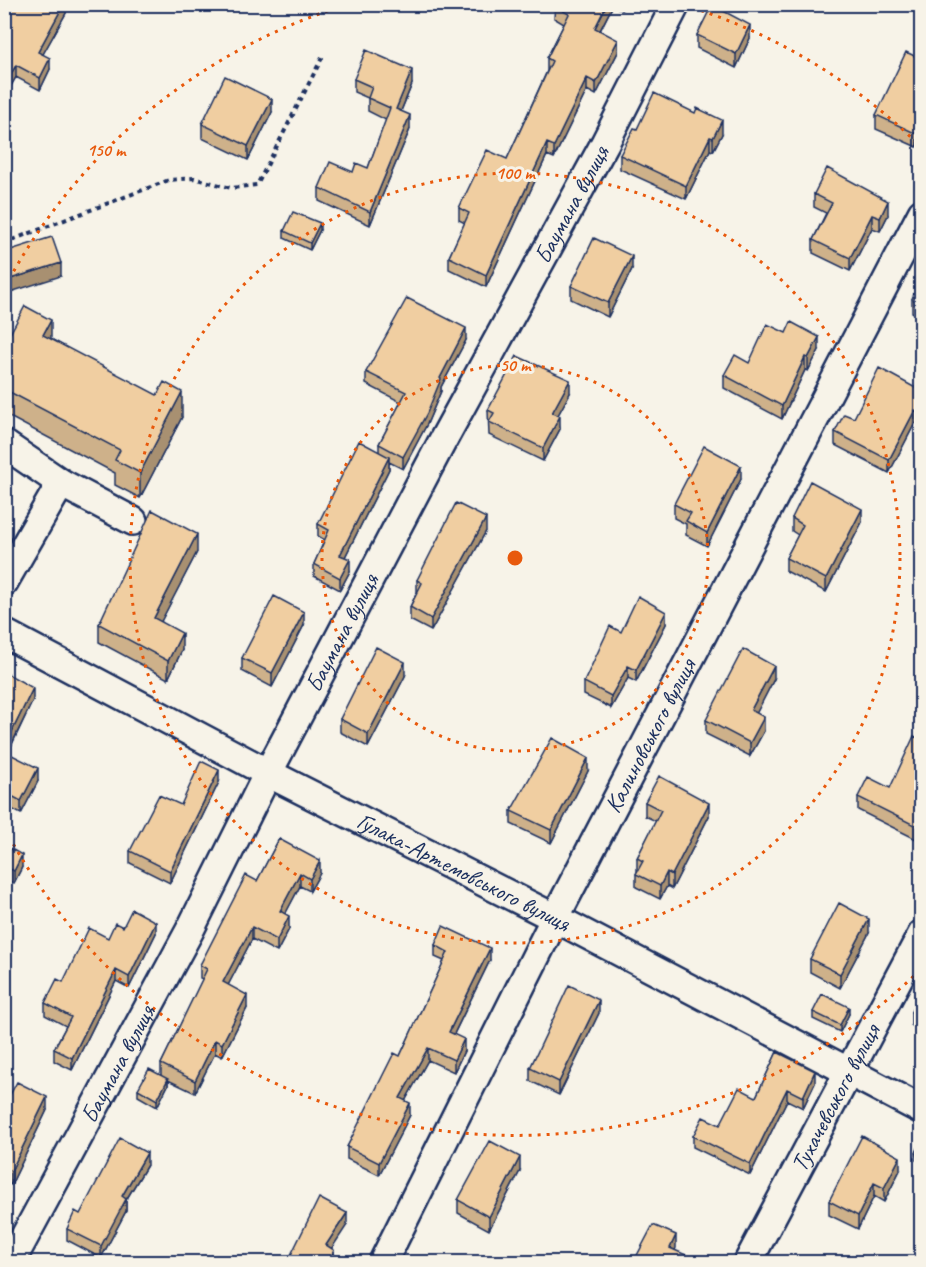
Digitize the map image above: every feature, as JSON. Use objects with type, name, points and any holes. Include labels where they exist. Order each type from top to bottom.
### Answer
[{"type":"street","name":"Баумана вулиця","points":[[10,1263],[190,930],[268,772],[442,442],[605,143],[676,4]]},
{"type":"street","name":"Калиновського вулиця","points":[[383,1263],[555,918],[921,213]]},
{"type":"street","points":[[4,444],[61,483],[133,522]]},
{"type":"street","points":[[4,582],[61,483]]},
{"type":"street","name":"Гулака-Артемовського вулиця","points":[[4,633],[921,1110]]},
{"type":"street","name":"Тухачевського вулиця","points":[[748,1263],[921,934]]},
{"type":"path","points":[[4,243],[169,180],[194,178],[231,188],[257,185],[324,54]]},
{"type":"building","points":[[4,4],[64,4],[38,52],[50,58],[40,78],[16,65],[4,87]]},
{"type":"building","points":[[555,4],[607,4],[595,28],[618,40],[596,83],[587,78],[554,146],[547,143],[486,275],[449,257],[469,213],[459,208],[487,150],[507,159],[552,61],[547,58],[569,14],[554,6]]},
{"type":"building","points":[[712,5],[750,25],[736,54],[697,35]]},
{"type":"building","points":[[366,50],[412,70],[396,109],[410,115],[370,212],[319,188],[330,162],[353,172],[356,163],[368,168],[390,108],[368,98],[372,87],[354,79]]},
{"type":"building","points":[[906,52],[921,59],[921,124],[917,134],[876,115]]},
{"type":"building","points":[[225,76],[272,99],[248,146],[202,124]]},
{"type":"building","points":[[654,93],[695,113],[697,108],[722,120],[713,138],[710,137],[686,186],[620,155],[634,128],[637,129]]},
{"type":"building","points":[[827,168],[888,201],[880,218],[872,215],[850,258],[813,240],[832,203],[814,194]]},
{"type":"building","points":[[293,212],[320,223],[310,243],[284,231]]},
{"type":"building","points":[[52,237],[61,263],[4,281],[4,252]]},
{"type":"building","points":[[594,238],[632,256],[608,303],[571,286]]},
{"type":"building","points":[[921,279],[921,304],[912,299]]},
{"type":"building","points":[[407,298],[466,328],[440,378],[427,413],[403,457],[379,444],[406,392],[366,372]]},
{"type":"building","points":[[25,306],[51,320],[43,335],[157,395],[164,382],[182,392],[140,473],[115,460],[120,450],[4,389],[4,345]]},
{"type":"building","points":[[791,322],[819,337],[808,358],[805,357],[782,406],[724,375],[735,355],[749,363],[767,324],[786,333]]},
{"type":"building","points":[[517,356],[570,380],[552,413],[560,416],[543,448],[489,422],[494,413],[488,410]]},
{"type":"building","points":[[879,368],[921,391],[921,413],[915,410],[889,460],[835,432],[844,414],[854,418]]},
{"type":"building","points":[[359,441],[389,457],[340,555],[350,559],[340,578],[314,564],[329,530],[318,524]]},
{"type":"building","points":[[704,446],[741,466],[707,533],[686,521],[691,513],[674,504]]},
{"type":"building","points":[[810,481],[862,509],[826,579],[786,558],[803,525],[792,518]]},
{"type":"building","points":[[456,503],[486,518],[431,619],[410,607],[422,583],[417,580]]},
{"type":"building","points":[[152,510],[197,534],[154,618],[182,633],[168,661],[99,624]]},
{"type":"building","points":[[274,596],[304,612],[272,673],[242,658]]},
{"type":"building","points":[[638,596],[666,612],[636,670],[628,666],[611,696],[584,682],[610,626],[621,632]]},
{"type":"building","points":[[376,647],[405,662],[368,734],[340,719]]},
{"type":"building","points":[[743,649],[774,666],[751,710],[764,717],[750,743],[706,720]]},
{"type":"building","points":[[6,673],[33,688],[4,748],[4,676]]},
{"type":"building","points":[[914,736],[921,740],[921,820],[918,827],[858,797],[868,777],[890,788]]},
{"type":"building","points":[[552,738],[588,758],[551,830],[511,811]]},
{"type":"building","points":[[4,751],[38,768],[21,801],[4,792]]},
{"type":"building","points":[[201,761],[219,770],[170,871],[130,851],[159,795],[181,805]]},
{"type":"building","points":[[659,776],[709,803],[672,875],[667,872],[660,886],[636,874],[643,861],[637,858],[661,810],[645,802]]},
{"type":"building","points":[[279,839],[320,861],[310,879],[300,873],[280,911],[289,916],[277,940],[252,927],[223,982],[247,995],[222,1044],[215,1040],[195,1081],[161,1064],[207,969],[200,965],[246,875],[257,881]]},
{"type":"building","points":[[4,845],[22,855],[14,871],[4,866]]},
{"type":"building","points":[[839,903],[869,919],[840,974],[810,959]]},
{"type":"building","points":[[132,909],[156,922],[129,977],[116,970],[72,1058],[54,1049],[71,1017],[45,1003],[57,979],[63,982],[89,928],[108,938],[115,923],[123,927]]},
{"type":"building","points":[[443,926],[490,948],[449,1032],[464,1039],[454,1060],[428,1048],[400,1098],[410,1103],[379,1163],[347,1147],[394,1053],[400,1056],[448,952],[435,945]]},
{"type":"building","points":[[569,985],[599,1000],[559,1082],[530,1068]]},
{"type":"building","points":[[921,992],[921,1017],[911,1012]]},
{"type":"building","points":[[822,994],[849,1007],[840,1025],[813,1012]]},
{"type":"building","points":[[777,1052],[815,1071],[803,1097],[787,1089],[750,1164],[693,1136],[703,1117],[720,1125],[739,1088],[756,1097]]},
{"type":"building","points":[[149,1069],[168,1079],[157,1100],[138,1089]]},
{"type":"building","points":[[17,1082],[47,1097],[11,1171],[4,1168],[4,1106]]},
{"type":"building","points":[[862,1136],[900,1157],[884,1188],[874,1183],[858,1216],[829,1201]]},
{"type":"building","points":[[120,1138],[147,1153],[122,1196],[126,1199],[101,1246],[67,1229],[75,1211],[80,1214]]},
{"type":"building","points":[[490,1141],[520,1157],[489,1217],[458,1200]]},
{"type":"building","points":[[921,1142],[921,1156],[916,1153]]},
{"type":"building","points":[[319,1198],[347,1213],[326,1245],[334,1250],[328,1263],[287,1263]]},
{"type":"building","points":[[653,1225],[676,1235],[670,1248],[704,1263],[633,1263]]}]
